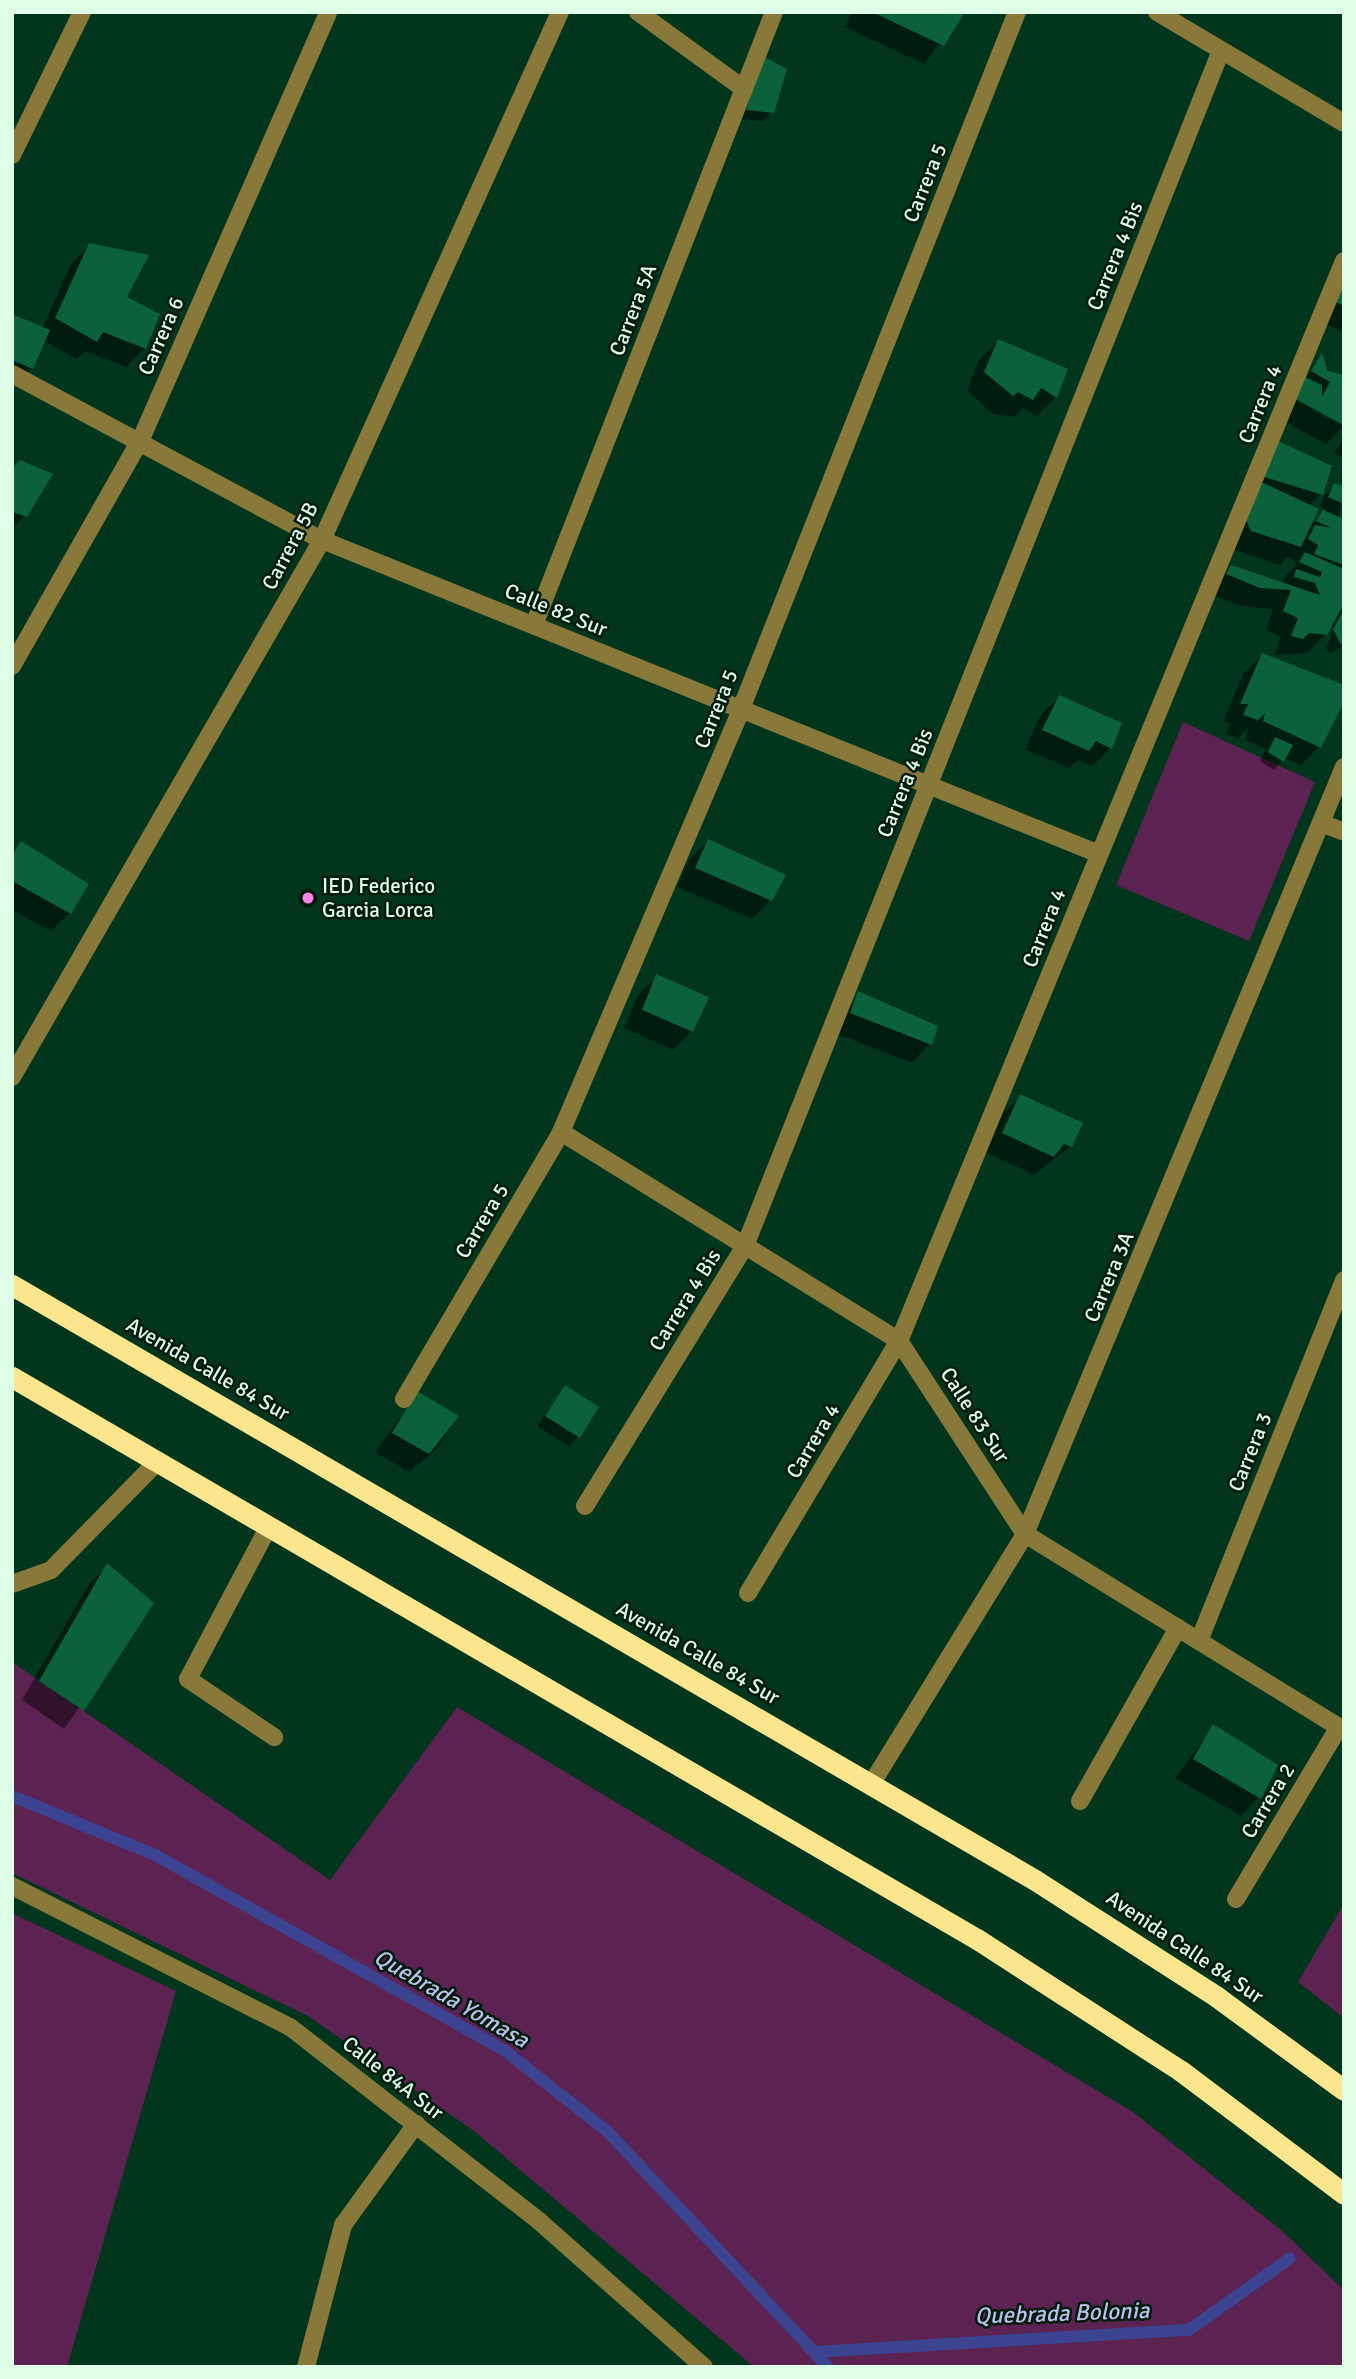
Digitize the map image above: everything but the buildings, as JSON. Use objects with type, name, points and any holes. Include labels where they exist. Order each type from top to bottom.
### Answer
[{"type":"highway","name":"Avenida Calle 84 Sur","points":[[12,1285],[872,1783],[1130,1938],[1344,2090]]},
{"type":"highway","points":[[12,1377],[977,1939],[1181,2070],[1337,2188]]},
{"type":"street","points":[[12,155],[82,12]]},
{"type":"street","name":"Carrera 6","points":[[12,666],[141,439],[328,12]]},
{"type":"street","name":"Carrera 5B","points":[[12,1077],[322,540],[560,12]]},
{"type":"street","points":[[638,12],[744,89]]},
{"type":"street","name":"Carrera 5A","points":[[534,625],[774,12]]},
{"type":"street","name":"Carrera 5","points":[[404,1399],[561,1132],[741,709],[1017,12]]},
{"type":"street","points":[[1157,12],[1220,54],[1344,123]]},
{"type":"street","name":"Carrera 4 Bis","points":[[585,1506],[745,1246],[1220,54]]},
{"type":"street","name":"Carrera 4","points":[[748,1592],[899,1341],[1344,261]]},
{"type":"street","name":"Calle 82 Sur","points":[[12,374],[141,439],[322,540],[1099,854]]},
{"type":"street","name":"Carrera 3A","points":[[872,1783],[1025,1534],[1344,767]]},
{"type":"street","points":[[1321,822],[1344,832]]},
{"type":"street","name":"Calle 83 Sur","points":[[561,1132],[899,1341],[1025,1534],[1342,1729]]},
{"type":"street","name":"Carrera 3","points":[[1199,1641],[1344,1280]]},
{"type":"street","points":[[12,1584],[51,1570],[158,1461]]},
{"type":"street","points":[[269,1526],[188,1679],[274,1737]]},
{"type":"street","points":[[1080,1801],[1178,1628]]},
{"type":"street","name":"Carrera 2","points":[[1236,1899],[1342,1729]]},
{"type":"street","name":"Calle 84A Sur","points":[[12,1886],[290,2027],[539,2221],[704,2367]]},
{"type":"street","points":[[306,2367],[343,2225],[416,2124]]},
{"type":"shaded area","points":[[1183,722],[1315,782],[1249,941],[1116,885]]},
{"type":"shaded area","points":[[12,1662],[330,1880],[457,1707],[1133,2112],[1280,2229],[1344,2290],[1344,2367],[754,2367],[474,2131],[308,2016],[12,1873]]},
{"type":"shaded area","points":[[1344,1904],[1344,2018],[1298,1982]]},
{"type":"shaded area","points":[[12,1913],[176,1991],[67,2367],[12,2367]]},
{"type":"waterway","name":"Quebrada Yomasa","points":[[12,1796],[155,1855],[504,2050],[608,2132],[828,2367]]},
{"type":"waterway","name":"Quebrada Bolonia","points":[[814,2352],[1189,2330],[1289,2259]]},
{"type":"place","name":"IED Federico Garcia Lorca","points":[[308,898]]}]
